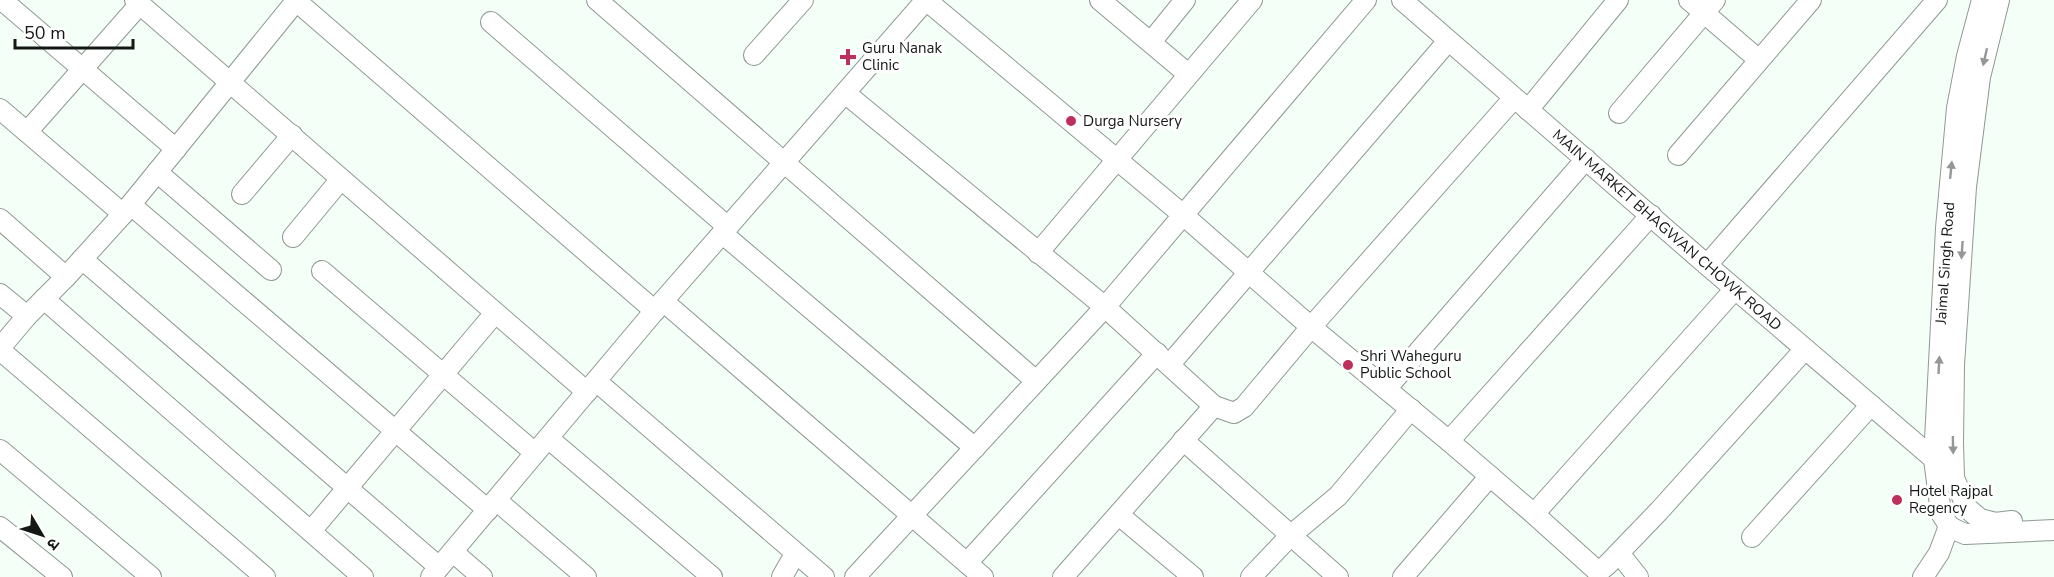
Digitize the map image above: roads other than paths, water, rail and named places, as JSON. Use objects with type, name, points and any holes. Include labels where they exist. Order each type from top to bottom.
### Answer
[{"type":"street","points":[[2,0],[176,149]]},
{"type":"street","points":[[597,0],[1036,381]]},
{"type":"street","points":[[754,55],[803,0]]},
{"type":"street","points":[[82,259],[348,487],[435,572],[659,306],[926,0],[1182,214],[1248,274],[1449,441],[1596,570],[1601,570],[1659,511],[1805,349]]},
{"type":"street","points":[[1100,0],[1188,74]]},
{"type":"street","points":[[1151,42],[1185,0]]},
{"type":"street","points":[[1038,253],[1251,0]]},
{"type":"street","points":[[855,577],[1105,307],[1366,0]]},
{"type":"street","points":[[845,93],[1105,307],[1214,406],[1234,413],[1244,408],[1311,327],[1618,0]]},
{"type":"street","points":[[1689,0],[1709,7],[1759,60]]},
{"type":"street","points":[[1678,155],[1811,0]]},
{"type":"street","points":[[1707,265],[1937,0]]},
{"type":"street","name":"Jaimal Singh Road","points":[[1948,526],[1941,513],[1934,459],[1946,228],[1957,108],[1967,56],[1982,0]]},
{"type":"street","points":[[1999,0],[1980,77],[1966,187],[1954,365],[1954,478],[1967,508],[1980,519],[1995,523],[2054,517]]},
{"type":"street","points":[[256,574],[0,349],[27,316],[66,278],[127,210],[296,1],[912,515],[983,577]]},
{"type":"street","points":[[27,132],[138,2],[495,313],[591,386],[824,577]]},
{"type":"street","name":"MAIN MARKET BHAGWAN CHOWK ROAD","points":[[1407,2],[1448,41],[1934,459]]},
{"type":"street","points":[[1619,113],[1709,7]]},
{"type":"street","points":[[491,22],[975,448]]},
{"type":"street","points":[[967,563],[1163,358],[1248,274],[1448,41]]},
{"type":"street","points":[[0,109],[396,430],[586,577]]},
{"type":"street","points":[[242,194],[292,135]]},
{"type":"street","points":[[1386,388],[1586,159]]},
{"type":"street","points":[[157,172],[271,270]]},
{"type":"street","points":[[293,237],[341,179]]},
{"type":"street","points":[[1449,441],[1651,215]]},
{"type":"street","points":[[0,219],[66,278]]},
{"type":"street","points":[[322,271],[535,453]]},
{"type":"street","points":[[1534,514],[1735,289]]},
{"type":"street","points":[[0,294],[27,316]]},
{"type":"street","points":[[44,300],[363,577]]},
{"type":"street","points":[[311,531],[495,313]]},
{"type":"street","points":[[1752,537],[1871,405]]},
{"type":"street","points":[[1063,577],[1214,406]]},
{"type":"street","points":[[1251,577],[1290,536],[1338,496],[1411,409]]},
{"type":"street","points":[[548,438],[712,577]]},
{"type":"street","points":[[1183,440],[1338,577]]},
{"type":"street","points":[[0,450],[151,577]]},
{"type":"street","points":[[1402,577],[1490,476]]},
{"type":"street","points":[[1119,515],[1193,577]]},
{"type":"street","points":[[1923,577],[1939,553],[1948,526],[1965,534],[2054,530]]},
{"type":"street","points":[[0,527],[62,577]]},
{"type":"street","points":[[453,552],[482,577]]},
{"type":"street","points":[[1619,553],[1638,577]]},
{"type":"street","points":[[782,577],[795,554]]},
{"type":"place","name":"Guru Nanak Clinic","points":[[848,57]]},
{"type":"place","name":"Durga Nursery","points":[[1071,121]]},
{"type":"place","name":"Shri Waheguru Public School","points":[[1348,365]]},
{"type":"place","name":"Hotel Rajpal Regency","points":[[1897,500]]}]
